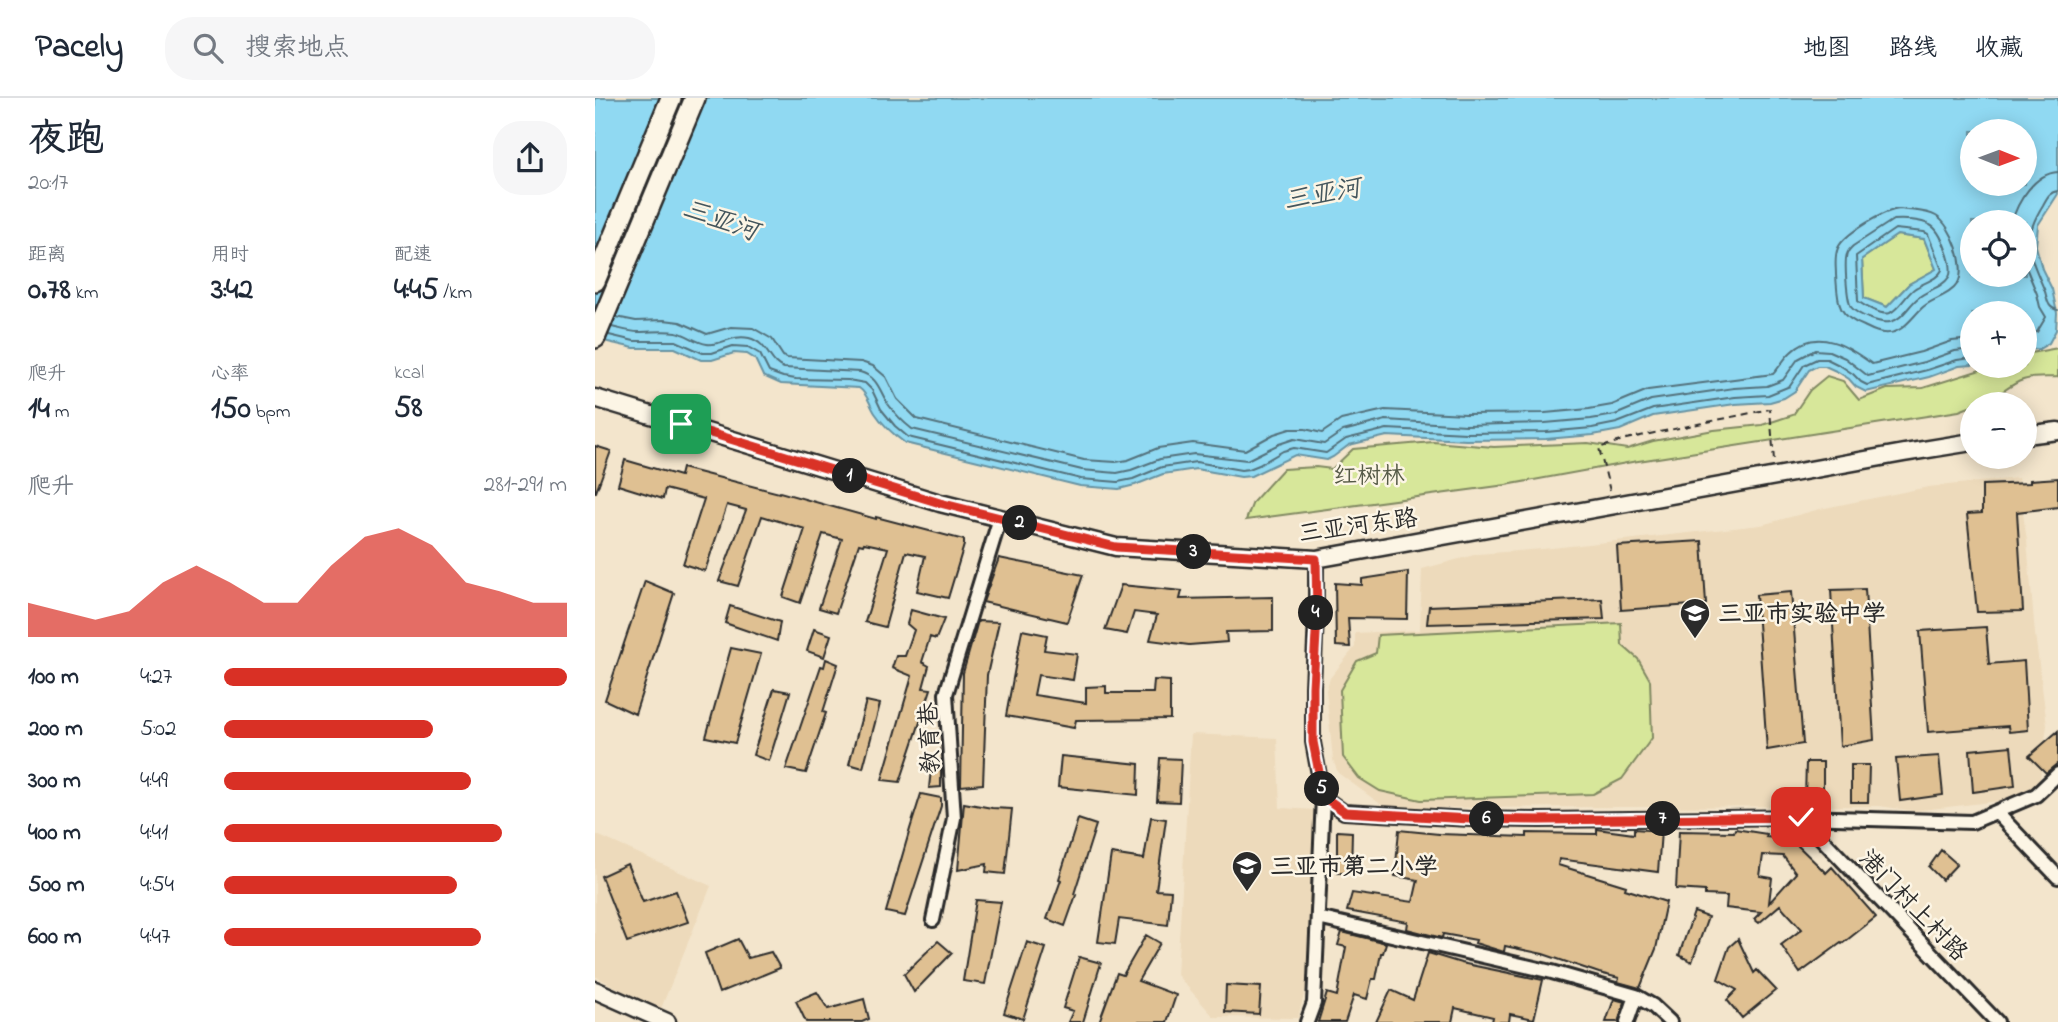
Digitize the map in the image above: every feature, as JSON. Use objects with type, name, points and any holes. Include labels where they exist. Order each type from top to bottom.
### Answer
[{"type":"main road","points":[[595,281],[671,98]]},
{"type":"main road","points":[[595,338],[695,98]]},
{"type":"street","name":"三亚河东路","points":[[595,398],[940,503],[1116,547],[1316,559],[1960,444]]},
{"type":"street","points":[[2037,434],[2058,431]]},
{"type":"street","name":"教育巷","points":[[933,920],[954,818],[946,694],[1000,518]]},
{"type":"street","points":[[1307,1022],[1314,1003],[1324,797],[1313,742],[1316,559]]},
{"type":"street","points":[[1324,797],[1345,812],[1470,819],[1801,817],[1972,822],[2036,795],[2058,774]]},
{"type":"street","points":[[1996,812],[2058,877]]},
{"type":"street","name":"港门村上村路","points":[[1801,817],[1997,1022]]},
{"type":"street","points":[[1318,918],[1552,972],[1636,996],[1653,1006],[1670,1022]]},
{"type":"street","points":[[595,990],[667,1022]]},
{"type":"street","points":[[1627,1022],[1636,996]]},
{"type":"path","points":[[1613,505],[1599,448],[1626,439],[1770,410],[1775,476]]},
{"type":"shaded area","name":"三亚市实验中学","points":[[2018,478],[2047,725],[2039,786],[2008,800],[1913,811],[1880,806],[1386,808],[1338,773],[1333,760],[1326,690],[1330,678],[1355,647],[1355,633],[1420,630],[1422,569],[1478,554],[1761,525],[1820,509],[1928,487]]},
{"type":"shaded area","name":"三亚市第二小学","points":[[1191,734],[1277,738],[1280,808],[1316,810],[1308,979],[1298,1018],[1214,1017],[1177,975]]},
{"type":"shaded area","points":[[595,834],[711,886],[660,1011],[595,976]]},
{"type":"green space","points":[[1897,235],[1924,239],[1936,269],[1909,284],[1887,307],[1864,298],[1862,259]]},
{"type":"green space","name":"红树林","points":[[2058,348],[2058,377],[2037,378],[2037,352]]},
{"type":"green space","name":"红树林","points":[[1827,376],[1843,381],[1859,400],[1887,389],[1923,388],[1960,376],[2036,378],[2023,380],[2003,392],[1960,392],[1959,411],[1632,462],[1506,485],[1246,520],[1253,502],[1283,469],[1332,469],[1353,449],[1433,442],[1494,447],[1588,443],[1627,449],[1653,441],[1714,430],[1762,425],[1793,415],[1810,390]]},
{"type":"green space","points":[[1621,623],[1622,645],[1638,659],[1650,680],[1652,738],[1622,779],[1593,794],[1421,800],[1380,791],[1359,778],[1343,757],[1340,690],[1357,661],[1376,653],[1378,635]]},
{"type":"water","name":"三亚河","points":[[595,98],[2058,98],[2058,194],[2038,225],[2037,236],[2037,210],[1960,210],[1960,287],[2037,287],[2037,250],[2042,269],[2052,289],[2057,313],[2056,330],[2049,343],[2037,349],[2037,301],[1960,301],[1960,366],[1929,377],[1866,392],[1838,372],[1825,366],[1817,366],[1809,370],[1795,391],[1784,398],[1653,416],[1620,430],[1593,435],[1546,439],[1466,440],[1387,436],[1349,445],[1327,460],[1295,455],[1251,476],[1241,477],[1196,469],[1163,474],[1119,489],[1080,486],[905,443],[882,422],[859,388],[781,384],[763,376],[755,359],[747,354],[734,353],[712,360],[701,360],[675,348],[634,348],[595,337]],"holes":[[[1897,235],[1924,239],[1936,269],[1909,284],[1887,307],[1864,298],[1862,259]]]},
{"type":"building","points":[[595,446],[611,451],[596,492],[595,492]]},
{"type":"building","points":[[625,460],[680,476],[682,468],[964,540],[948,598],[917,591],[925,556],[906,552],[885,627],[865,622],[888,548],[864,543],[859,544],[836,613],[819,608],[842,539],[823,534],[800,603],[783,597],[805,529],[762,516],[738,586],[719,581],[746,510],[727,505],[705,571],[683,564],[704,499],[665,489],[663,499],[618,485]]},
{"type":"building","points":[[2058,478],[2058,507],[2017,512],[2023,611],[1977,612],[1967,514],[1982,513],[1982,485],[2030,483],[2030,480]]},
{"type":"building","points":[[1702,541],[1706,604],[1621,610],[1617,546]]},
{"type":"building","points":[[999,558],[1083,575],[1067,622],[983,602]]},
{"type":"building","points":[[1408,572],[1407,619],[1348,618],[1350,647],[1336,646],[1335,583],[1362,585],[1362,579]]},
{"type":"building","points":[[645,581],[674,593],[635,714],[605,700]]},
{"type":"building","points":[[1121,585],[1182,591],[1180,599],[1273,597],[1273,631],[1226,632],[1227,642],[1189,645],[1150,640],[1157,615],[1134,612],[1127,634],[1105,630]]},
{"type":"building","points":[[1865,589],[1874,740],[1840,746],[1831,590]]},
{"type":"building","points":[[1791,592],[1803,744],[1767,750],[1756,595]]},
{"type":"building","points":[[1602,599],[1604,619],[1427,624],[1429,606]]},
{"type":"building","points":[[730,606],[780,622],[777,641],[725,623]]},
{"type":"building","points":[[911,610],[944,619],[936,639],[930,637],[922,662],[929,666],[923,688],[931,689],[900,782],[882,780],[912,676],[892,668],[896,656],[905,656],[914,630],[907,624]]},
{"type":"building","points":[[978,621],[999,622],[987,675],[983,784],[961,786],[963,673]]},
{"type":"building","points":[[1986,627],[1989,664],[2024,661],[2028,730],[2009,732],[2008,726],[1928,732],[1920,631]]},
{"type":"building","points":[[814,629],[831,635],[824,657],[807,651]]},
{"type":"building","points":[[1022,630],[1047,635],[1044,650],[1077,654],[1073,680],[1038,675],[1034,695],[1086,703],[1086,687],[1106,686],[1106,693],[1153,693],[1154,680],[1170,681],[1170,719],[1076,720],[1074,728],[1006,716]]},
{"type":"building","points":[[731,648],[761,654],[735,743],[706,737]]},
{"type":"building","points":[[826,659],[838,664],[823,712],[826,713],[806,773],[786,769],[821,666],[824,667]]},
{"type":"building","points":[[774,689],[790,692],[769,761],[753,755]]},
{"type":"building","points":[[866,701],[880,704],[863,768],[849,764]]},
{"type":"building","points":[[2058,731],[2058,763],[2046,773],[2029,756]]},
{"type":"building","points":[[2011,746],[2015,786],[1973,792],[1970,750]]},
{"type":"building","points":[[1061,756],[1139,764],[1138,795],[1058,787]]},
{"type":"building","points":[[1939,756],[1943,795],[1900,801],[1896,759]]},
{"type":"building","points":[[1160,758],[1181,759],[1179,802],[1157,801]]},
{"type":"building","points":[[941,760],[941,787],[929,788],[932,761]]},
{"type":"building","points":[[1806,762],[1823,762],[1823,798],[1805,798]]},
{"type":"building","points":[[1851,765],[1869,765],[1868,802],[1851,802]]},
{"type":"building","points":[[921,794],[941,798],[941,806],[905,916],[886,912],[910,829]]},
{"type":"building","points":[[964,803],[1012,809],[1005,874],[986,872],[987,864],[958,870]]},
{"type":"building","points":[[1151,817],[1166,819],[1156,890],[1171,891],[1168,925],[1119,919],[1115,944],[1098,942],[1111,854],[1144,859]]},
{"type":"building","points":[[1078,819],[1096,825],[1065,926],[1047,919]]},
{"type":"building","points":[[1597,829],[1634,834],[1634,829],[1661,831],[1658,872],[1559,859],[1558,865],[1626,886],[1625,889],[1666,902],[1656,949],[1640,988],[1618,982],[1619,978],[1543,954],[1505,946],[1504,952],[1475,943],[1476,940],[1443,934],[1442,938],[1407,929],[1408,922],[1347,911],[1352,893],[1413,902],[1418,880],[1395,876],[1399,830],[1527,837],[1527,833],[1597,834]]},
{"type":"building","points":[[1735,829],[1767,834],[1766,837],[1791,839],[1826,873],[1832,867],[1876,917],[1800,973],[1781,945],[1802,929],[1780,905],[1759,923],[1754,919],[1761,912],[1726,908],[1727,896],[1676,889],[1679,831],[1734,832]],"holes":[[[1763,855],[1783,856],[1796,873],[1769,903],[1772,878],[1760,876]]]},
{"type":"building","points":[[1337,831],[1352,832],[1351,873],[1337,873]]},
{"type":"building","points":[[1941,850],[1957,864],[1942,880],[1929,867]]},
{"type":"building","points":[[627,864],[643,902],[676,891],[688,922],[627,942],[601,876]]},
{"type":"building","points":[[976,900],[1001,902],[985,984],[963,981]]},
{"type":"building","points":[[1694,912],[1708,917],[1692,962],[1679,955]]},
{"type":"building","points":[[1342,932],[1386,943],[1367,999],[1354,995],[1345,1022],[1318,1022],[1327,993],[1337,996],[1346,947],[1338,945]]},
{"type":"building","points":[[1146,935],[1160,943],[1138,981],[1176,995],[1167,1022],[1099,1022],[1117,973],[1123,975]]},
{"type":"building","points":[[738,939],[748,958],[771,952],[780,968],[719,993],[705,953]]},
{"type":"building","points":[[1738,939],[1754,973],[1757,970],[1776,990],[1742,1018],[1727,1000],[1737,990],[1718,979],[1729,947]]},
{"type":"building","points":[[938,941],[952,953],[914,992],[904,974]]},
{"type":"building","points":[[1027,942],[1046,948],[1023,1019],[1004,1013]]},
{"type":"building","points":[[1428,953],[1461,963],[1543,980],[1534,1019],[1510,1014],[1509,1022],[1492,1022],[1493,1017],[1455,1008],[1452,1022],[1376,1022],[1391,990],[1413,1000]]},
{"type":"building","points":[[1079,957],[1101,963],[1083,1022],[1068,1022],[1073,1011],[1063,1008]]},
{"type":"building","points":[[1226,985],[1261,987],[1259,1014],[1225,1012]]},
{"type":"building","points":[[817,992],[828,1009],[864,999],[869,1019],[862,1022],[806,1022],[796,1001]]},
{"type":"building","points":[[1614,999],[1625,1002],[1618,1022],[1606,1022]]},
{"type":"place","name":"三亚市实验中学","points":[[1695,640]]},
{"type":"place","name":"三亚市第二小学","points":[[1247,893]]},
{"type":"route","points":[[681,424],[940,503],[1116,547],[1316,559],[1313,742],[1324,797],[1345,812],[1540,820],[1801,817]]}]
